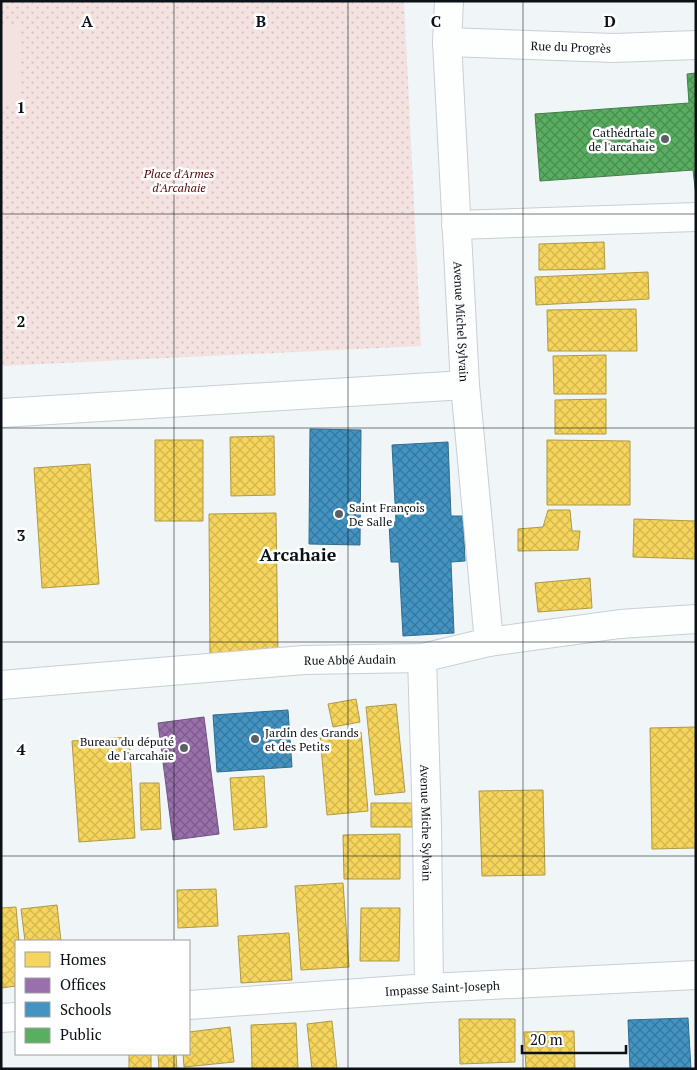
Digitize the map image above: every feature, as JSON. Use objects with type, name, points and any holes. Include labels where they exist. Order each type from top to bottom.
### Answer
[{"type":"street","name":"Avenue Michel Sylvain","points":[[449,1],[447,42],[465,385],[489,642]]},
{"type":"street","name":"Rue du Progrès","points":[[447,42],[614,48],[696,45]]},
{"type":"street","points":[[456,225],[696,217]]},
{"type":"street","points":[[1,413],[465,385]]},
{"type":"street","name":"Rue Abbé Audain","points":[[1,685],[304,660],[422,658],[489,642],[620,624],[696,619]]},
{"type":"street","name":"Avenue Miche Sylvain","points":[[422,658],[429,988]]},
{"type":"street","name":"Impasse Saint-Joseph","points":[[190,1005],[429,988],[696,975]]},
{"type":"street","points":[[1,1018],[15,1017]]},
{"type":"green space","name":"Place d'Armes d'Arcahaie","points":[[1,1],[404,1],[421,346],[1,366]]},
{"type":"green space","points":[[1,26],[20,26],[21,103],[1,104]]},
{"type":"building: Homes","points":[[604,242],[605,269],[539,270],[539,244]]},
{"type":"building: Homes","points":[[648,272],[649,299],[536,305],[535,277]]},
{"type":"building: Homes","points":[[636,309],[637,351],[548,351],[547,310]]},
{"type":"building: Homes","points":[[606,355],[606,394],[554,394],[553,356]]},
{"type":"building: Homes","points":[[606,399],[606,434],[555,434],[555,400]]},
{"type":"building: Homes","points":[[274,436],[275,495],[231,496],[230,437]]},
{"type":"building: Homes","points":[[155,440],[203,440],[203,521],[155,521]]},
{"type":"building: Homes","points":[[547,440],[630,441],[630,505],[547,505]]},
{"type":"building: Homes","points":[[90,464],[99,584],[42,588],[34,468]]},
{"type":"building: Homes","points":[[548,510],[570,510],[572,531],[580,531],[578,550],[518,551],[518,529],[543,527]]},
{"type":"building: Homes","points":[[276,513],[278,656],[210,657],[209,514]]},
{"type":"building: Homes","points":[[634,519],[696,521],[696,559],[633,557]]},
{"type":"building: Homes","points":[[590,578],[592,608],[538,612],[535,583]]},
{"type":"building: Homes","points":[[356,699],[360,722],[333,727],[328,704]]},
{"type":"building: Homes","points":[[396,704],[405,792],[375,795],[366,707]]},
{"type":"building: Homes","points":[[696,727],[696,848],[652,849],[650,728]]},
{"type":"building: Homes","points":[[361,732],[368,811],[327,815],[320,735]]},
{"type":"building: Homes","points":[[129,737],[135,838],[79,842],[72,741]]},
{"type":"building: Homes","points":[[264,776],[267,827],[234,830],[230,778]]},
{"type":"building: Homes","points":[[140,783],[159,783],[161,829],[141,830]]},
{"type":"building: Homes","points":[[543,790],[545,875],[482,876],[479,791]]},
{"type":"building: Homes","points":[[371,803],[412,803],[412,827],[371,827]]},
{"type":"building: Homes","points":[[400,834],[400,879],[344,879],[343,835]]},
{"type":"building: Homes","points":[[343,883],[349,967],[301,970],[295,886]]},
{"type":"building: Homes","points":[[216,889],[218,926],[178,928],[177,890]]},
{"type":"building: Homes","points":[[57,905],[61,940],[25,940],[21,909]]},
{"type":"building: Homes","points":[[16,907],[19,940],[15,940],[15,986],[1,988],[1,908]]},
{"type":"building: Homes","points":[[361,908],[400,908],[399,961],[360,961]]},
{"type":"building: Homes","points":[[289,933],[292,980],[241,983],[238,936]]},
{"type":"building: Homes","points":[[459,1019],[515,1019],[515,1062],[460,1064]]},
{"type":"building: Homes","points":[[332,1021],[337,1069],[312,1069],[307,1024]]},
{"type":"building: Homes","points":[[296,1023],[298,1069],[252,1069],[251,1025]]},
{"type":"building: Homes","points":[[230,1027],[234,1062],[184,1067],[183,1055],[190,1055],[190,1032]]},
{"type":"building: Homes","points":[[574,1031],[575,1069],[526,1069],[524,1032]]},
{"type":"building: Homes","points":[[129,1055],[151,1055],[151,1069],[129,1069]]},
{"type":"building: Homes","points":[[158,1055],[176,1055],[177,1069],[159,1069]]},
{"type":"building: Offices","points":[[204,717],[219,834],[173,840],[158,723]]},
{"type":"building: Schools","points":[[310,429],[361,430],[360,545],[309,544]]},
{"type":"building: Schools","points":[[448,442],[451,516],[463,516],[465,561],[451,562],[454,633],[403,636],[399,562],[391,562],[389,522],[396,522],[392,445]]},
{"type":"building: Schools","points":[[288,710],[292,767],[217,772],[213,715]]},
{"type":"building: Schools","points":[[688,1018],[691,1069],[630,1069],[628,1020]]},
{"type":"building: Public","points":[[696,73],[696,196],[693,170],[540,181],[535,114],[689,103],[687,74]]},
{"type":"place","name":"Cathédrtale de l'arcahaie","points":[[665,139]]},
{"type":"place","name":"Saint François De Salle","points":[[339,514]]},
{"type":"place","name":"Jardin des Grands et des Petits","points":[[255,739]]},
{"type":"place","name":"Bureau du député de l'arcahaie","points":[[184,748]]},
{"type":"district","name":"Arcahaie","points":[[298,554]]}]
